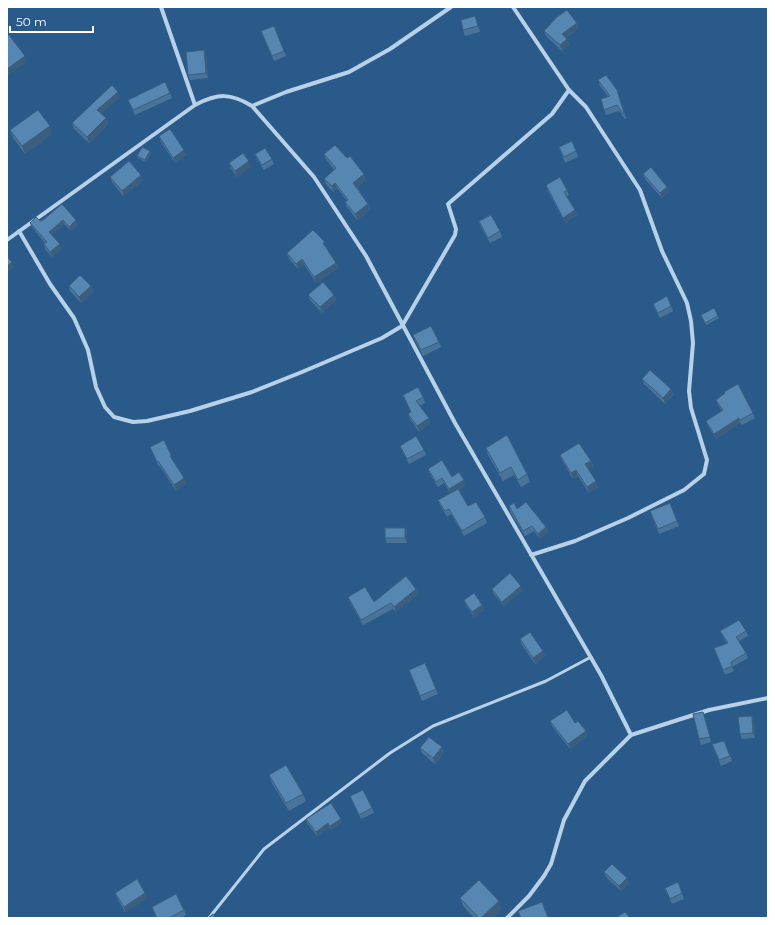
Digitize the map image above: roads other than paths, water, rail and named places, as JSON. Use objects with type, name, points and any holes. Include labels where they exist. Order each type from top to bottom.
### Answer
[{"type":"street","points":[[161,7],[195,105]]},
{"type":"street","points":[[252,106],[286,92],[349,72],[390,49],[451,7]]},
{"type":"street","points":[[513,7],[570,90],[586,107],[640,190],[662,251],[687,303],[691,321],[692,343],[689,391],[692,408],[707,460],[704,474],[684,490],[628,518],[575,541],[531,555]]},
{"type":"street","points":[[19,231],[50,284],[74,318],[88,350],[99,397],[114,417],[123,421],[147,422],[190,411],[246,394],[302,372],[382,338],[402,326],[455,234],[456,229],[448,204],[552,114],[570,90]]},
{"type":"street","points":[[7,240],[195,105],[210,97],[225,95],[240,99],[252,106],[314,177],[366,256],[455,423],[591,657],[631,735]]},
{"type":"street","points":[[506,918],[529,896],[551,864],[564,820],[585,781],[631,735],[709,710],[768,698]]},
{"type":"lane","points":[[209,918],[264,849],[390,753],[433,726],[546,681],[591,657]]}]
